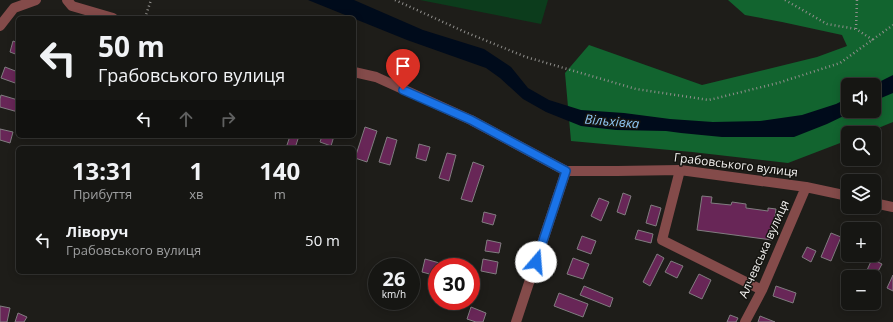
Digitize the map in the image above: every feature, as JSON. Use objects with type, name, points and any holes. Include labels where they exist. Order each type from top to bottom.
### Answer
[{"type":"street","points":[[0,26],[14,8],[36,0]]},
{"type":"street","points":[[67,0],[72,6],[107,16]]},
{"type":"street","name":"Грабовського вулиця","points":[[356,72],[376,77],[471,120],[566,171],[680,170],[761,180],[841,194]]},
{"type":"street","points":[[680,170],[662,240],[762,290]]},
{"type":"street","points":[[516,322],[566,171]]},
{"type":"street","name":"Алчевська вулиця","points":[[745,322],[762,290],[806,187]]},
{"type":"street","points":[[881,204],[893,207]]},
{"type":"path","points":[[146,16],[151,0]]},
{"type":"path","points":[[395,0],[465,32],[526,57],[636,89],[709,100],[778,83],[840,63],[893,25]]},
{"type":"path","points":[[784,0],[827,24],[856,29],[873,40]]},
{"type":"path","points":[[856,29],[857,0]]},
{"type":"green space","points":[[420,0],[548,0],[541,24]]},
{"type":"green space","points":[[728,0],[893,0],[893,122],[881,127],[841,126],[841,143],[788,163],[692,152],[571,141],[565,73],[589,45],[702,85],[817,57],[847,46],[842,35],[745,15]]},
{"type":"water","name":"Вільхівка","points":[[308,0],[354,0],[423,30],[484,49],[511,67],[528,88],[549,100],[581,110],[713,122],[760,121],[802,115],[841,102],[841,117],[794,137],[722,137],[666,131],[616,130],[581,126],[546,112],[523,99],[500,78],[486,68],[407,40],[356,19],[356,16],[348,16]]},
{"type":"water","points":[[893,75],[893,93],[881,98],[881,81]]},
{"type":"building","points":[[13,41],[16,42],[16,54],[10,52]]},
{"type":"building","points":[[5,67],[16,71],[16,83],[1,78]]},
{"type":"building","points":[[1,95],[16,99],[16,111],[0,107]]},
{"type":"building","points":[[365,127],[377,131],[367,162],[356,158]]},
{"type":"building","points":[[0,129],[13,132],[10,143],[0,140]]},
{"type":"building","points":[[387,137],[397,140],[390,165],[379,162]]},
{"type":"building","points":[[289,138],[298,138],[296,146],[287,146]]},
{"type":"building","points":[[321,138],[333,138],[331,146],[320,142]]},
{"type":"building","points":[[419,144],[430,147],[426,161],[416,158]]},
{"type":"building","points":[[447,153],[456,155],[449,181],[439,178]]},
{"type":"building","points":[[473,162],[484,166],[472,202],[461,199]]},
{"type":"building","points":[[623,193],[631,196],[625,215],[617,212]]},
{"type":"building","points":[[702,196],[712,197],[711,203],[731,205],[732,202],[746,204],[746,208],[768,211],[768,208],[776,209],[772,240],[697,230]]},
{"type":"building","points":[[599,198],[609,202],[601,221],[591,216]]},
{"type":"building","points":[[651,205],[661,208],[656,226],[646,223]]},
{"type":"building","points":[[484,212],[496,215],[493,225],[482,222]]},
{"type":"building","points":[[638,230],[653,234],[651,243],[635,239]]},
{"type":"building","points":[[831,233],[841,237],[831,261],[821,257]]},
{"type":"building","points":[[582,236],[596,241],[591,254],[577,249]]},
{"type":"building","points":[[487,240],[501,243],[499,253],[485,251]]},
{"type":"building","points":[[807,247],[816,251],[811,262],[802,257]]},
{"type":"building","points":[[657,254],[664,258],[650,286],[643,282]]},
{"type":"building","points":[[573,258],[589,264],[583,279],[567,274]]},
{"type":"building","points":[[425,259],[428,260],[428,274],[422,272]]},
{"type":"building","points":[[483,259],[498,262],[496,274],[481,271]]},
{"type":"building","points":[[671,261],[683,266],[677,278],[665,272]]},
{"type":"building","points":[[871,262],[878,262],[882,264],[879,270],[867,270]]},
{"type":"building","points":[[699,274],[711,280],[702,299],[689,293]]},
{"type":"building","points":[[893,275],[893,291],[887,288]]},
{"type":"building","points":[[584,286],[613,298],[610,307],[580,295]]},
{"type":"building","points":[[776,286],[796,293],[793,303],[773,296]]},
{"type":"building","points":[[559,293],[588,304],[583,317],[554,306]]},
{"type":"building","points":[[0,306],[10,308],[7,322],[0,322]]},
{"type":"building","points":[[470,310],[478,310],[486,313],[483,322],[476,322],[467,319]]},
{"type":"building","points":[[18,313],[27,317],[24,322],[15,322]]},
{"type":"building","points":[[730,315],[738,318],[736,322],[727,322]]},
{"type":"building","points":[[760,316],[775,322],[758,322]]},
{"type":"route","points":[[403,90],[471,120],[566,171],[536,262]]}]
